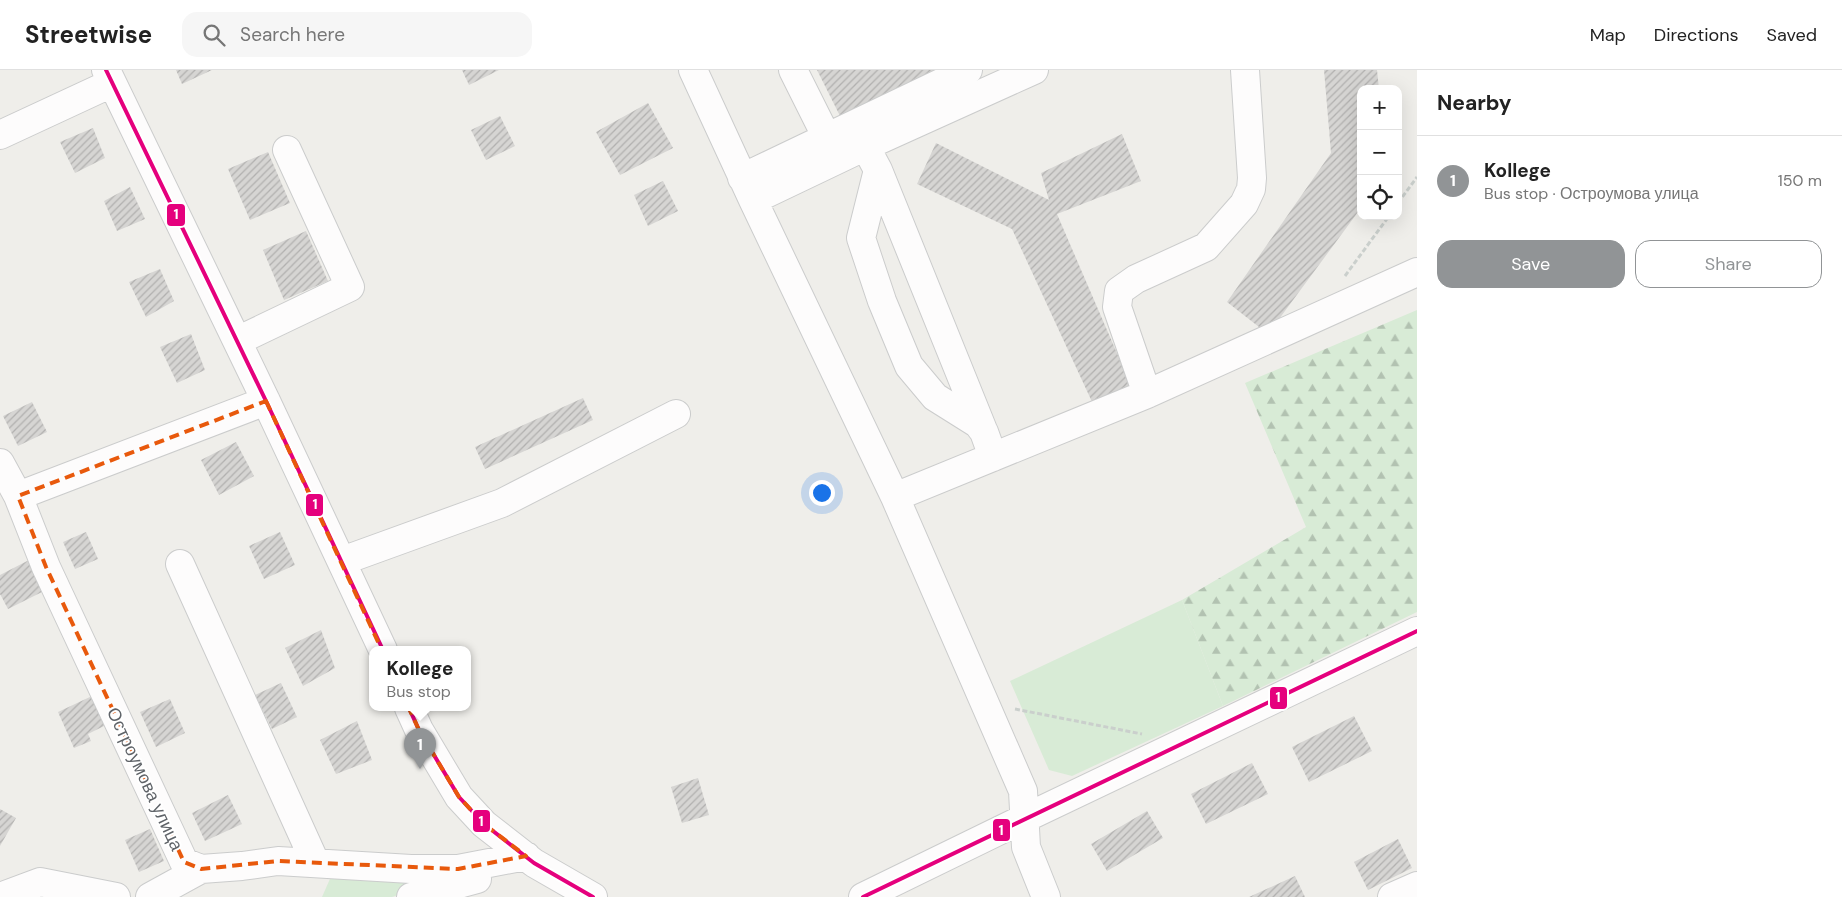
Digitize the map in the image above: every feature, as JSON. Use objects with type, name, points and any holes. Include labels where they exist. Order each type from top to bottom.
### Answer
[{"type":"street","points":[[693,70],[747,189],[895,497],[1023,791],[1026,847],[1046,897]]},
{"type":"street","points":[[793,70],[827,138]]},
{"type":"street","points":[[747,189],[827,138],[968,70]]},
{"type":"street","points":[[747,189],[868,145],[1034,70]]},
{"type":"street","points":[[1147,394],[1117,307],[1119,291],[1136,279],[1206,246],[1244,204],[1251,189],[1252,178],[1245,70]]},
{"type":"street","points":[[0,134],[109,76],[266,401],[381,646]]},
{"type":"street","points":[[868,145],[870,155],[878,170],[993,457]]},
{"type":"street","points":[[237,341],[350,287],[287,150]]},
{"type":"street","points":[[878,170],[860,238],[882,301],[909,366],[935,397],[978,424],[984,432]]},
{"type":"street","points":[[895,497],[1147,394],[1417,272]]},
{"type":"street","points":[[18,496],[266,401]]},
{"type":"street","points":[[342,561],[502,503],[676,414]]},
{"type":"street","name":"Остроумова улица","points":[[0,463],[18,496],[46,567],[184,862],[201,869]]},
{"type":"street","points":[[180,564],[315,862]]},
{"type":"street","points":[[863,897],[1023,818],[1417,631]]},
{"type":"street","points":[[410,711],[419,730],[459,797],[484,824],[526,856],[593,897]]},
{"type":"street","points":[[150,897],[201,869],[278,862],[315,862],[411,869],[458,869],[526,856]]},
{"type":"street","points":[[412,897],[486,876],[526,856]]},
{"type":"street","points":[[0,897],[40,882],[116,897]]},
{"type":"street","points":[[1392,897],[1417,886]]},
{"type":"path","points":[[1402,198],[1417,177]]},
{"type":"path","points":[[1344,279],[1386,220]]},
{"type":"path","points":[[985,704],[1146,735]]},
{"type":"highlighted area","points":[[266,401],[419,730],[459,797],[484,824],[526,856],[458,869],[278,861],[201,869],[184,862],[46,567],[18,496]]},
{"type":"green space","points":[[1417,310],[1417,612],[1223,706],[1182,600],[1306,527],[1245,383]]},
{"type":"green space","points":[[1182,600],[1223,706],[1072,776],[1049,770],[1010,681]]},
{"type":"green space","points":[[333,872],[387,876],[427,886],[392,897],[322,897]]},
{"type":"building","points":[[176,70],[212,70],[182,84]]},
{"type":"building","points":[[462,70],[499,70],[469,85]]},
{"type":"building","points":[[817,70],[942,70],[842,120]]},
{"type":"building","points":[[1324,70],[1377,70],[1379,85],[1357,85],[1357,213],[1268,334],[1227,302],[1331,153]]},
{"type":"building","points":[[648,103],[673,148],[620,175],[596,132]]},
{"type":"building","points":[[500,116],[515,146],[486,160],[471,130]]},
{"type":"building","points":[[93,128],[105,158],[75,173],[60,142]]},
{"type":"building","points":[[1122,134],[1141,181],[1057,214],[1132,388],[1093,404],[1012,229],[917,184],[936,143],[1049,200],[1041,173]]},
{"type":"building","points":[[268,152],[290,203],[250,220],[228,169]]},
{"type":"building","points":[[663,181],[678,211],[648,226],[634,195]]},
{"type":"building","points":[[130,187],[145,219],[117,231],[104,201]]},
{"type":"building","points":[[306,231],[328,281],[284,300],[263,250]]},
{"type":"building","points":[[160,269],[174,301],[146,317],[129,282]]},
{"type":"building","points":[[191,334],[205,370],[177,383],[160,347]]},
{"type":"building","points":[[583,398],[593,420],[485,469],[475,447]]},
{"type":"building","points":[[32,402],[47,432],[18,446],[3,416]]},
{"type":"building","points":[[236,442],[254,476],[219,495],[201,460]]},
{"type":"building","points":[[86,532],[98,559],[75,569],[63,542]]},
{"type":"building","points":[[280,532],[295,565],[264,579],[249,546]]},
{"type":"building","points":[[31,559],[46,590],[8,609],[0,594],[0,575]]},
{"type":"building","points":[[321,630],[335,668],[303,686],[285,648]]},
{"type":"building","points":[[281,683],[297,717],[272,729],[255,695]]},
{"type":"building","points":[[92,696],[106,725],[88,734],[91,741],[74,748],[58,712]]},
{"type":"building","points":[[170,699],[185,733],[156,747],[140,712]]},
{"type":"building","points":[[1354,716],[1372,751],[1309,782],[1292,747]]},
{"type":"building","points":[[357,721],[372,760],[336,774],[320,740]]},
{"type":"building","points":[[1252,763],[1268,794],[1206,824],[1191,794]]},
{"type":"building","points":[[698,778],[709,815],[682,823],[671,787]]},
{"type":"building","points":[[228,795],[242,824],[205,841],[192,813]]},
{"type":"building","points":[[0,809],[16,818],[0,846]]},
{"type":"building","points":[[1147,811],[1163,838],[1107,871],[1091,844]]},
{"type":"building","points":[[150,829],[164,861],[139,872],[125,840]]},
{"type":"building","points":[[1398,839],[1412,868],[1368,890],[1354,862]]},
{"type":"building","points":[[1295,876],[1305,897],[1249,897]]},
{"type":"transit line","name":"1","points":[[106,70],[266,401],[381,646]]},
{"type":"transit line","name":"1","points":[[863,897],[1417,631]]},
{"type":"transit line","name":"1","points":[[410,711],[419,730],[459,797],[484,824],[534,863],[593,897]]},
{"type":"place","name":"Kollege","points":[[420,769]]}]
